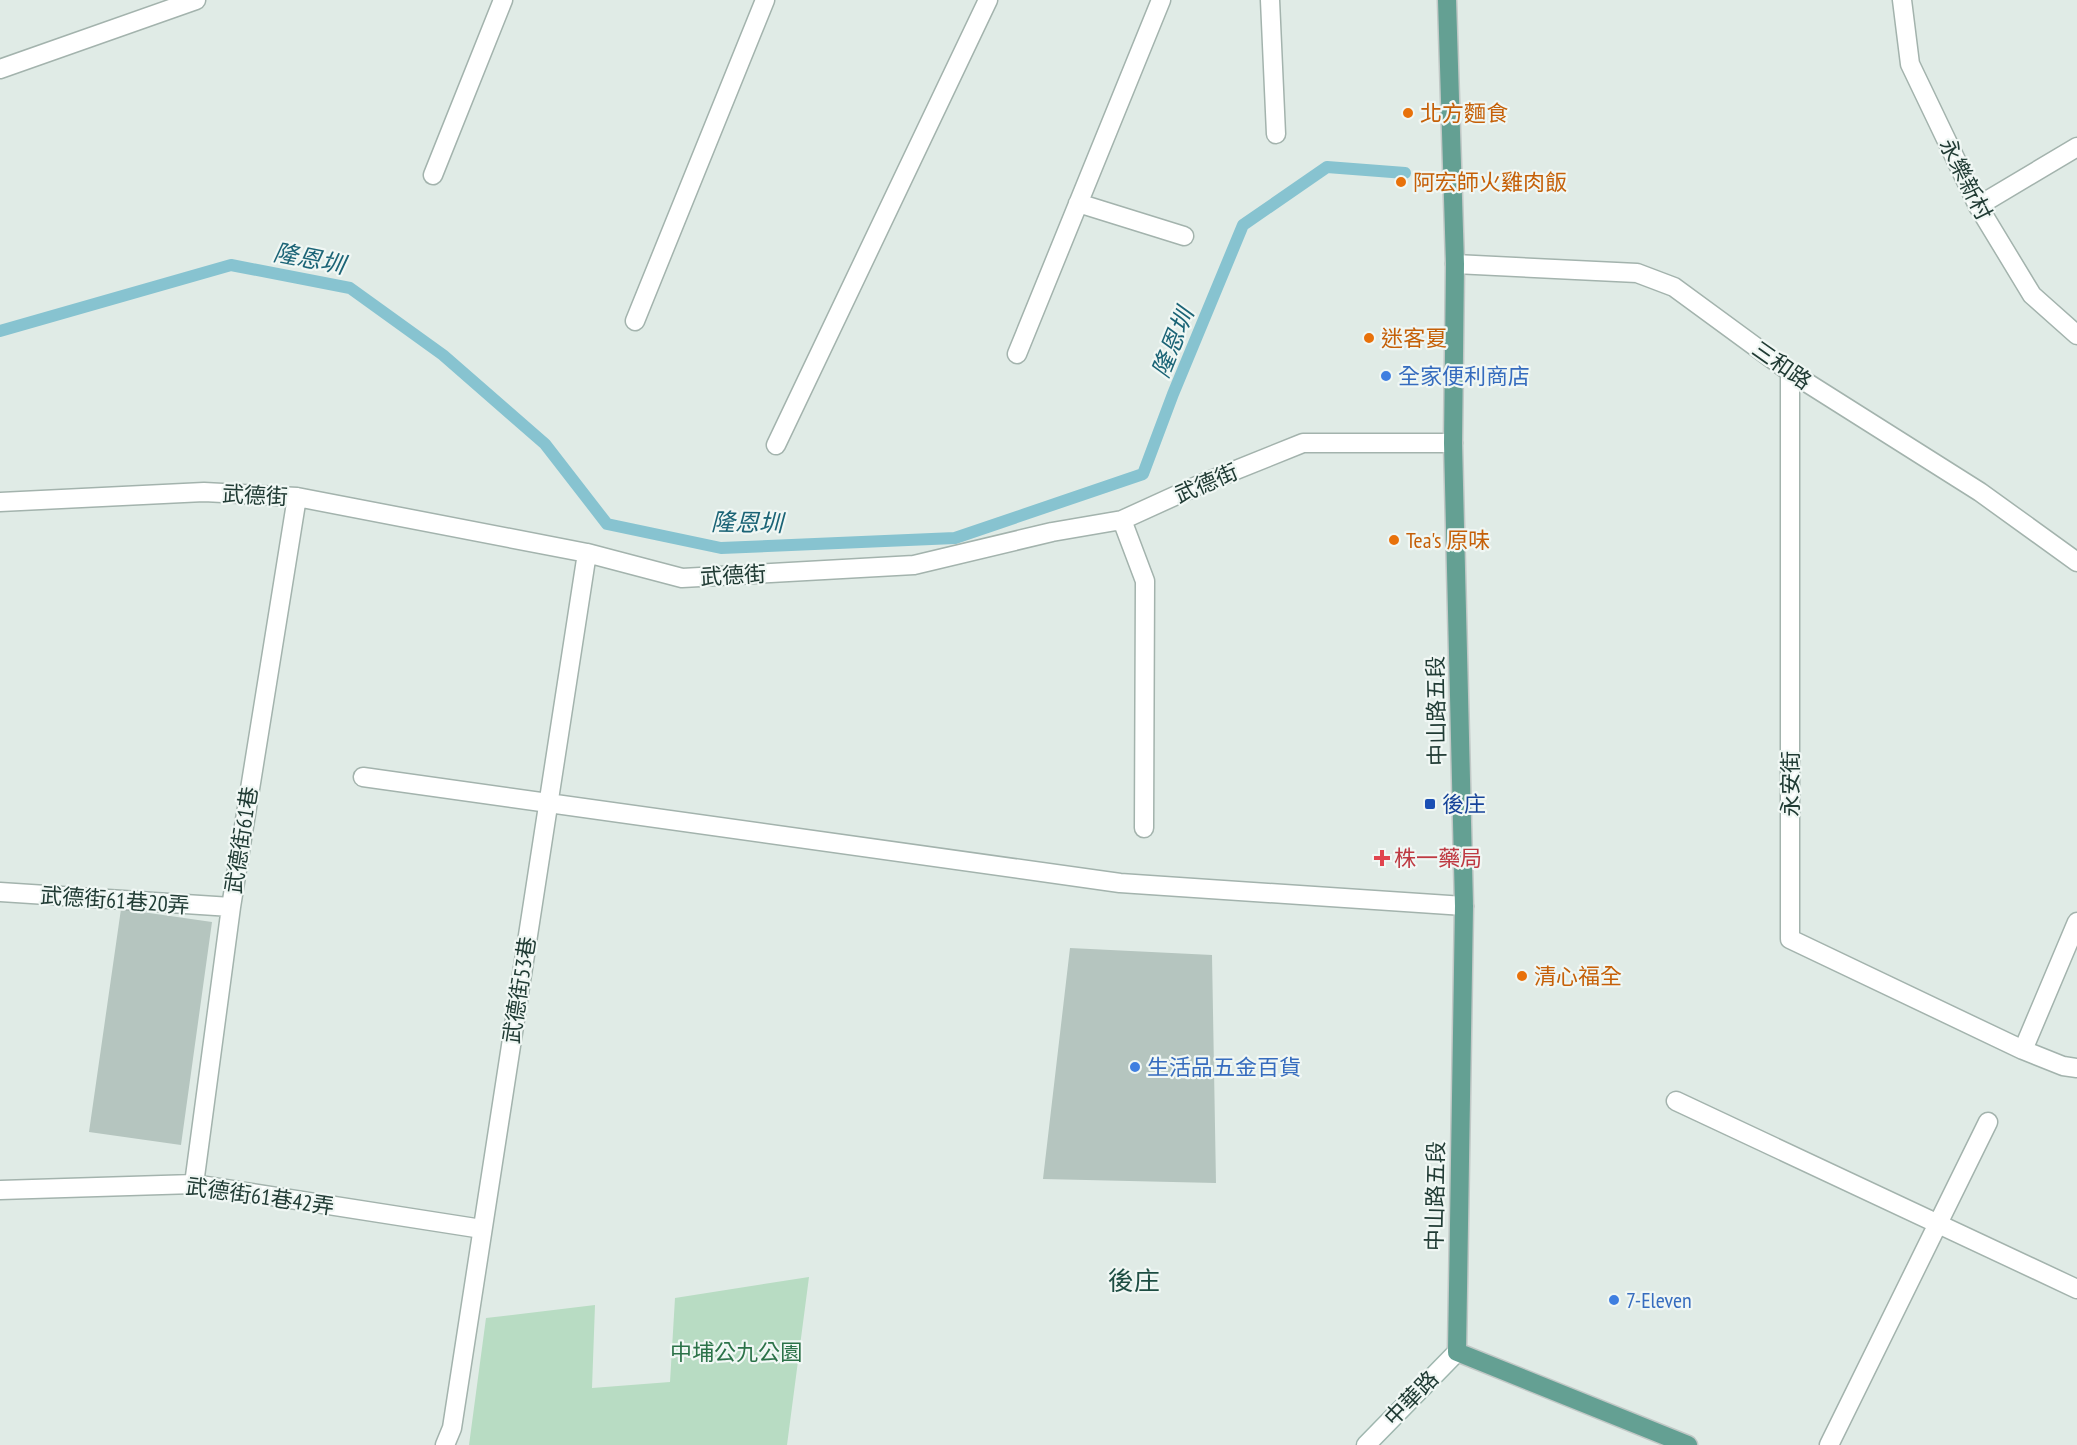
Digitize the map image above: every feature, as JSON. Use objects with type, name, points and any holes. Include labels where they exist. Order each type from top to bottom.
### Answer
[{"type":"main road","name":"中山路五段","points":[[1447,0],[1455,264],[1454,443],[1464,906],[1457,1352]]},
{"type":"main road","points":[[1457,1352],[1688,1445]]},
{"type":"street","points":[[0,69],[196,0]]},
{"type":"street","points":[[433,175],[502,0]]},
{"type":"street","points":[[635,321],[765,0]]},
{"type":"street","points":[[776,445],[987,0]]},
{"type":"street","points":[[1017,354],[1161,0]]},
{"type":"street","points":[[1270,0],[1276,134]]},
{"type":"street","name":"永樂新村","points":[[1902,0],[1910,64],[1978,206],[2032,295],[2077,335]]},
{"type":"street","points":[[1978,206],[2077,147]]},
{"type":"street","points":[[1078,203],[1184,236]]},
{"type":"street","name":"三和路","points":[[1455,264],[1637,273],[1674,287],[1790,372],[1980,492],[2077,562]]},
{"type":"street","name":"永安街","points":[[1790,372],[1791,939],[2023,1050]]},
{"type":"street","name":"武德街","points":[[0,502],[204,492],[297,497],[587,553],[682,578],[914,565],[1052,532],[1122,520],[1201,483],[1303,443],[1454,443]]},
{"type":"street","name":"武德街61巷","points":[[194,1184],[231,907],[297,497]]},
{"type":"street","points":[[1122,520],[1145,581],[1144,828]]},
{"type":"street","name":"武德街53巷","points":[[448,1436],[587,553]]},
{"type":"street","points":[[363,777],[1120,883],[1464,906]]},
{"type":"street","name":"武德街61巷20弄","points":[[0,892],[231,907]]},
{"type":"street","points":[[2077,922],[2023,1050],[2063,1066],[2077,1068]]},
{"type":"street","points":[[1676,1101],[2077,1289]]},
{"type":"street","points":[[1829,1445],[1988,1122]]},
{"type":"street","name":"武德街61巷42弄","points":[[0,1190],[194,1184],[482,1229]]},
{"type":"street","name":"中華路","points":[[1366,1445],[1457,1352]]},
{"type":"green space","name":"中埔公九公園","points":[[809,1277],[787,1445],[469,1445],[486,1318],[595,1305],[592,1388],[670,1382],[675,1298]]},
{"type":"building","points":[[121,909],[212,922],[181,1145],[89,1132]]},
{"type":"building","name":"生活品五金百貨","points":[[1070,948],[1212,955],[1216,1183],[1043,1179]]},
{"type":"waterway","name":"隆恩圳","points":[[0,331],[231,265],[350,288],[443,355],[545,444],[607,524],[721,548],[955,538],[1143,474],[1173,394],[1243,225],[1327,167],[1405,173]]},
{"type":"place","name":"北方麵食","points":[[1408,113]]},
{"type":"place","name":"阿宏師火雞肉飯","points":[[1401,182]]},
{"type":"place","name":"迷客夏","points":[[1369,338]]},
{"type":"place","name":"全家便利商店","points":[[1386,376]]},
{"type":"place","name":"Tea's 原味","points":[[1394,540]]},
{"type":"place","name":"後庄","points":[[1430,804]]},
{"type":"place","name":"株一藥局","points":[[1382,858]]},
{"type":"place","name":"清心福全","points":[[1522,976]]},
{"type":"place","name":"生活品五金百貨","points":[[1135,1067]]},
{"type":"place","name":"7-Eleven","points":[[1614,1300]]},
{"type":"district","name":"後庄","points":[[1134,1281]]}]
